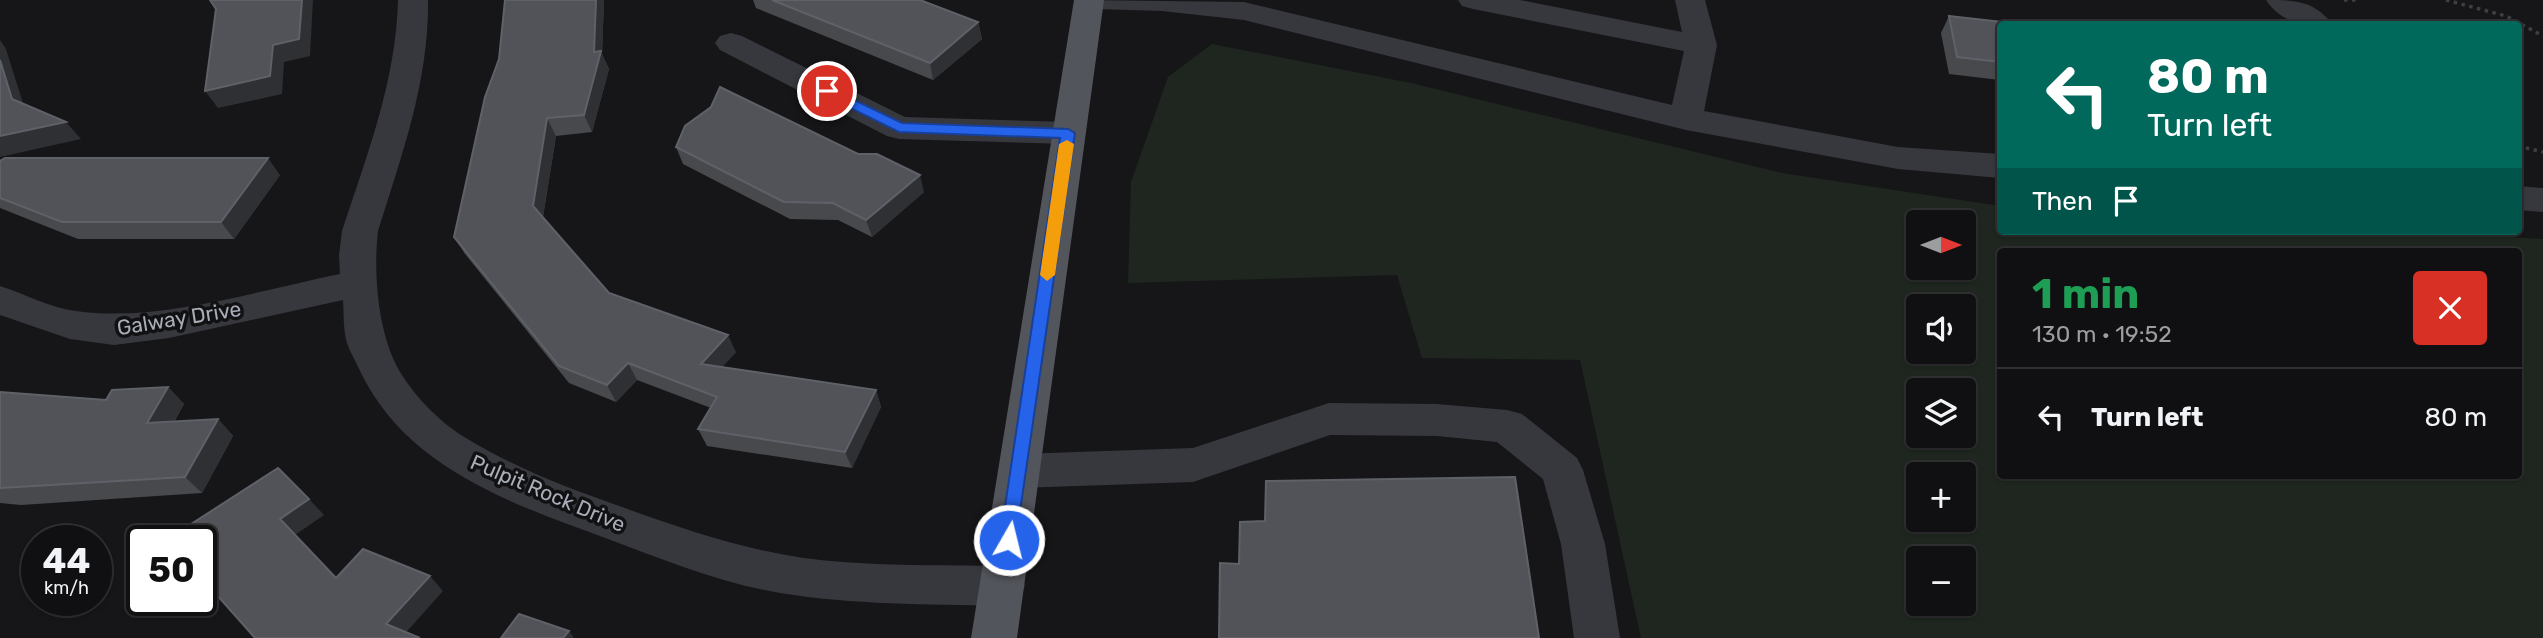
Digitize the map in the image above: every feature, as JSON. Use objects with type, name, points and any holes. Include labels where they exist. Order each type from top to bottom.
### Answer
[{"type":"main road","points":[[994,638],[1089,0]]},
{"type":"street","name":"Pulpit Rock Drive","points":[[413,0],[414,34],[410,66],[360,231],[357,256],[366,342],[387,386],[413,418],[449,449],[498,476],[557,502],[708,557],[777,573],[842,582],[1002,586]]},
{"type":"street","points":[[1095,0],[1162,2],[1321,15],[1686,119],[1898,158],[1997,166]]},
{"type":"street","points":[[1473,0],[1701,46]]},
{"type":"street","points":[[1686,119],[1701,46],[1690,0]]},
{"type":"street","points":[[2281,0],[2312,21]]},
{"type":"street","points":[[730,43],[899,128],[1068,133]]},
{"type":"street","points":[[2522,198],[2543,200]]},
{"type":"street","name":"Galway Drive","points":[[0,300],[70,325],[114,330],[169,324],[360,283]]},
{"type":"street","points":[[1019,471],[1193,465],[1329,419],[1437,420],[1507,426],[1562,470],[1583,544],[1597,638]]},
{"type":"path","points":[[2344,0],[2358,0]]},
{"type":"path","points":[[2446,0],[2506,16],[2515,21]]},
{"type":"path","points":[[2522,25],[2543,36]]},
{"type":"path","points":[[2522,147],[2543,152]]},
{"type":"shaded area","points":[[1212,44],[1411,83],[1782,173],[1997,206],[1997,235],[2478,235],[2543,239],[2543,638],[1641,638],[1580,360],[1422,358],[1397,275],[1128,283],[1131,182],[1168,77]]},
{"type":"building","points":[[210,0],[302,0],[299,39],[273,45],[270,76],[205,91],[216,9]]},
{"type":"building","points":[[505,0],[596,0],[594,52],[601,51],[584,115],[547,118],[533,206],[609,293],[728,335],[701,364],[876,390],[845,452],[698,429],[717,397],[628,363],[607,385],[559,366],[454,237],[485,97],[499,59]]},
{"type":"building","points":[[772,0],[920,0],[978,22],[930,63]]},
{"type":"building","points":[[1949,16],[1997,21],[1997,62],[1957,57]]},
{"type":"building","points":[[0,60],[12,99],[66,122],[0,136]]},
{"type":"building","points":[[720,87],[858,154],[877,154],[920,175],[866,220],[833,203],[784,202],[676,147],[685,126],[711,107]]},
{"type":"building","points":[[5,158],[268,158],[221,222],[62,222],[0,198],[0,161]]},
{"type":"building","points":[[168,387],[147,423],[218,419],[185,477],[0,488],[0,392],[106,400],[112,390]]},
{"type":"building","points":[[278,468],[309,499],[280,519],[336,578],[363,549],[430,576],[386,624],[420,638],[255,638],[217,595],[217,525],[190,525]]},
{"type":"building","points":[[1515,477],[1539,638],[1219,638],[1220,563],[1239,564],[1240,522],[1265,521],[1266,481]]},
{"type":"building","points":[[519,614],[569,631],[563,638],[501,638]]},
{"type":"slow traffic","points":[[1047,275],[1067,144]]},
{"type":"route","points":[[827,91],[899,128],[1068,133],[1009,540]]}]
